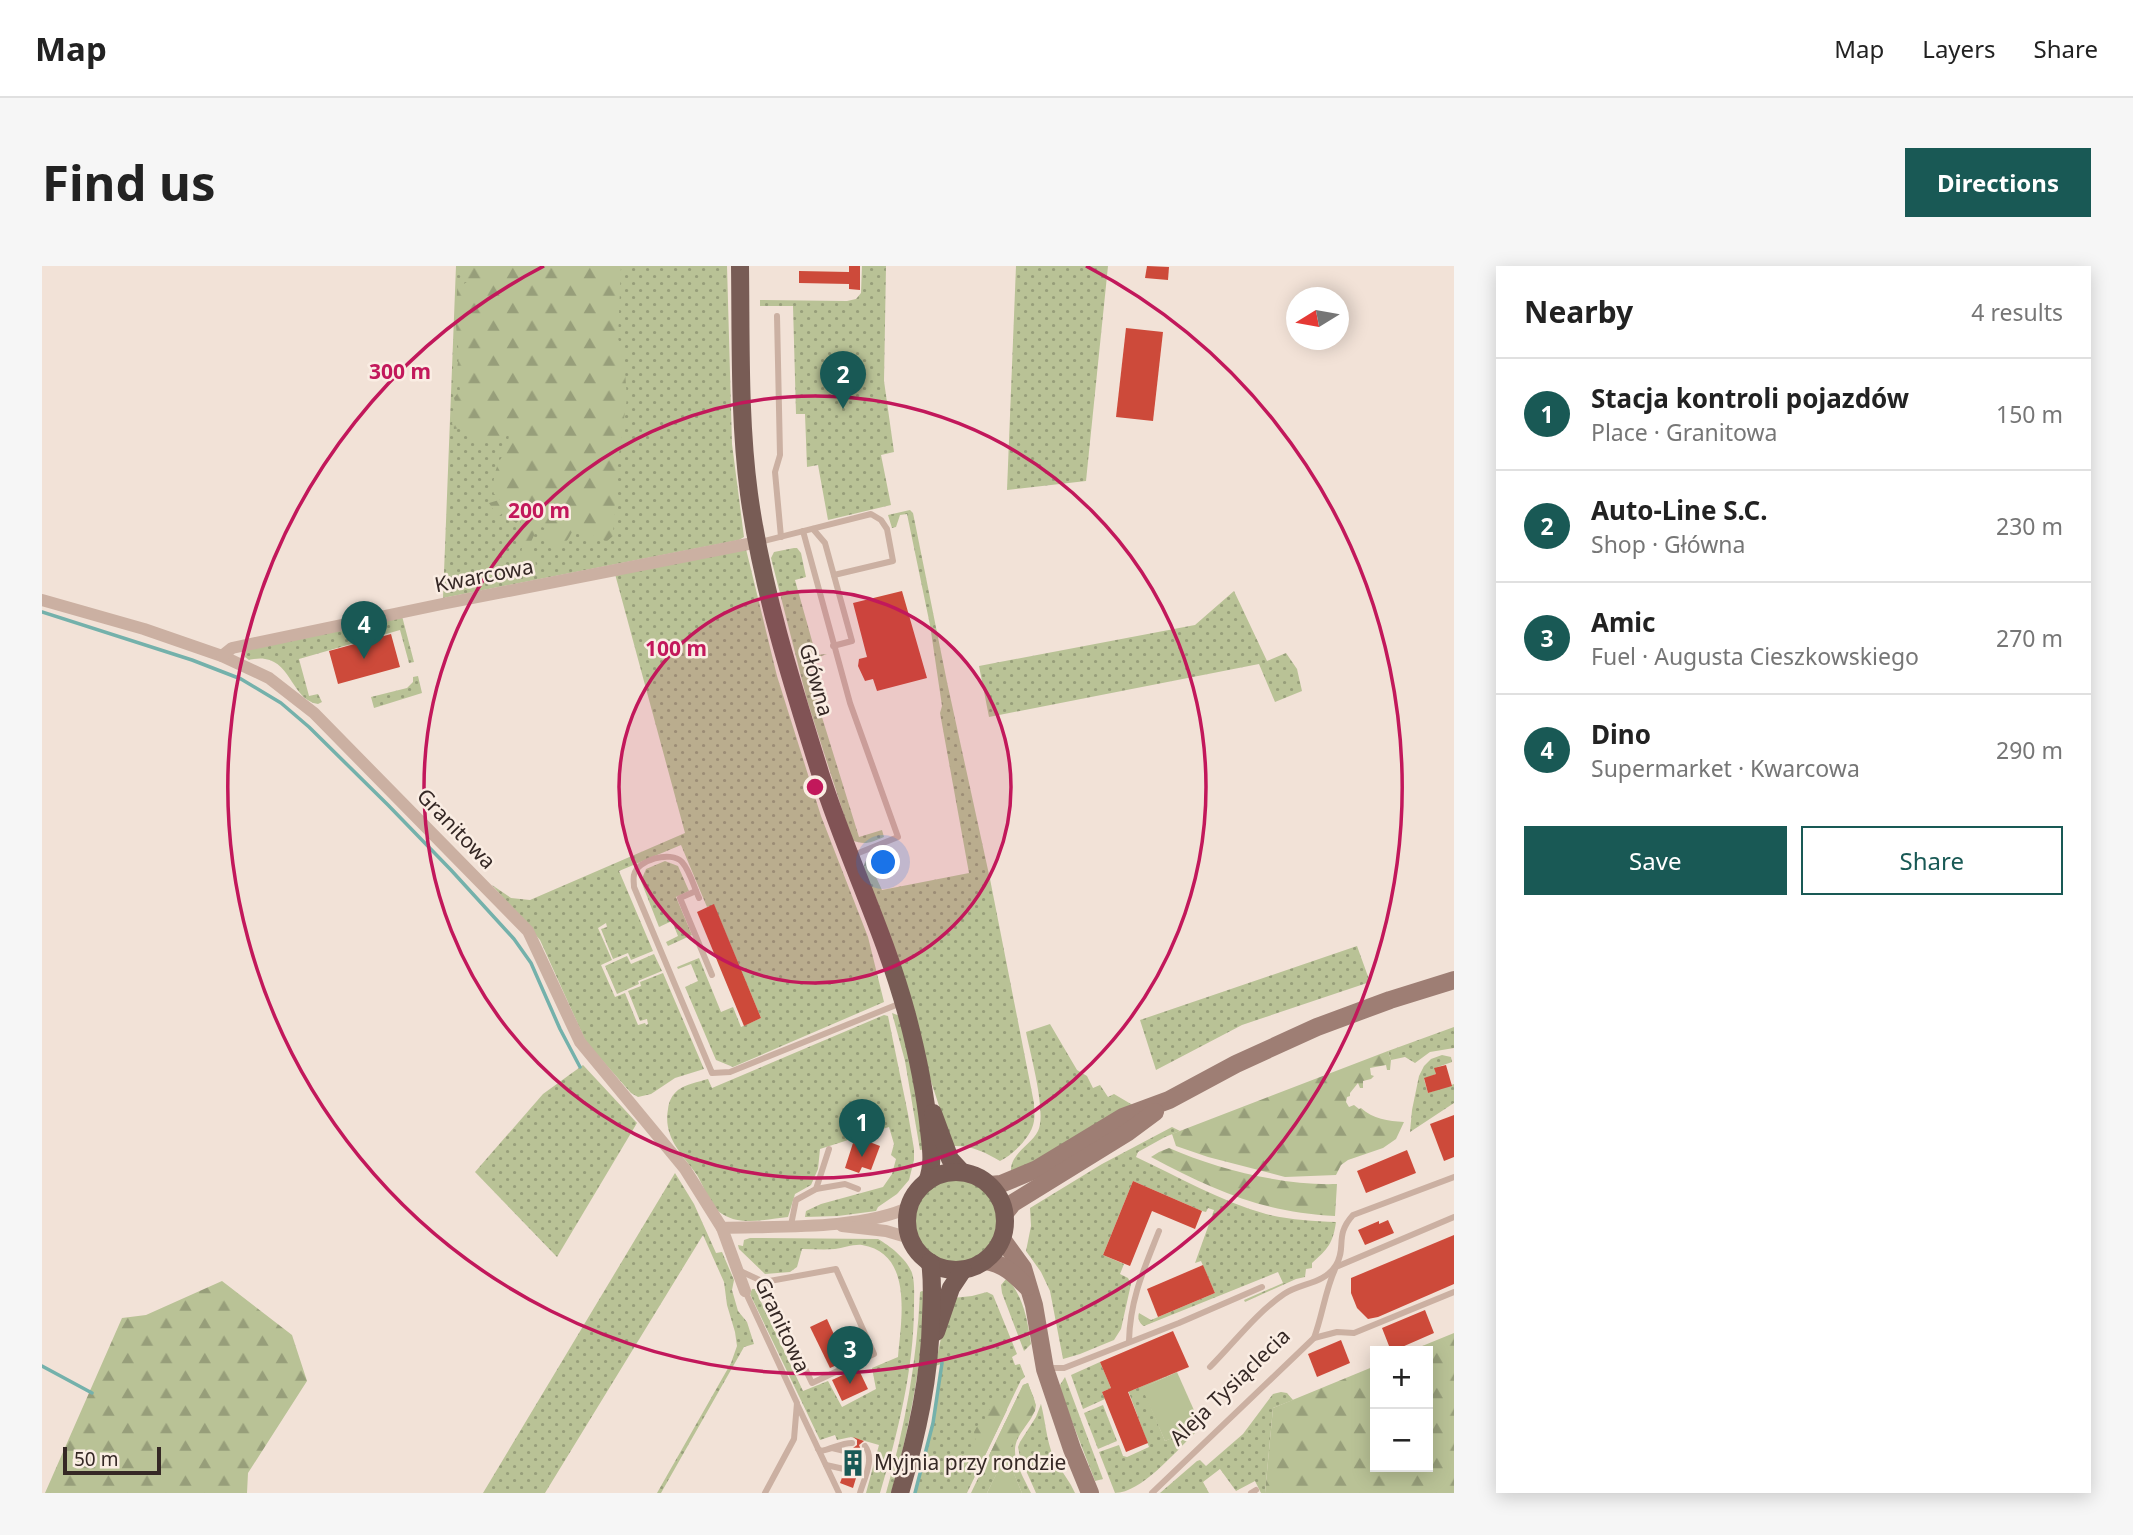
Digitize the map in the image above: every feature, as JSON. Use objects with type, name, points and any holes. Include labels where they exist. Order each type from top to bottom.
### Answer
[{"type":"main road","name":"Główna","points":[[740,266],[744,444],[749,493],[780,636],[810,741],[849,857],[885,945],[925,1091],[950,1158],[962,1172]]},
{"type":"main road","points":[[990,1185],[1002,1184],[1037,1169],[1123,1117],[1169,1100],[1236,1064],[1317,1027],[1454,980]]},
{"type":"main road","name":"Główna","points":[[925,1091],[932,1162],[927,1182]]},
{"type":"main road","points":[[1005,1213],[1013,1203],[1128,1132],[1169,1100]]},
{"type":"main road","points":[[962,1172],[978,1177],[990,1185],[1005,1213],[1005,1225],[996,1250],[985,1261],[963,1270],[946,1269],[921,1255],[910,1238],[910,1207],[927,1182],[944,1174],[962,1172]]},
{"type":"main road","points":[[1002,1239],[1023,1268],[1034,1305],[1045,1368],[1090,1493]]},
{"type":"main road","points":[[985,1261],[1008,1270],[1027,1287]]},
{"type":"main road","points":[[930,1262],[931,1345]]},
{"type":"main road","points":[[900,1493],[913,1445],[931,1345],[951,1288],[963,1270]]},
{"type":"street","name":"Kwarcowa","points":[[222,656],[232,648],[429,606],[758,542]]},
{"type":"street","name":"Granitowa","points":[[42,600],[144,629],[222,656],[269,678],[314,713],[528,931],[580,1042],[685,1170],[722,1228],[745,1291]]},
{"type":"street","points":[[722,1228],[828,1224],[910,1207]]},
{"type":"street","points":[[828,1224],[886,1231],[910,1238]]},
{"type":"lane","points":[[777,316],[780,455],[775,472],[781,537]]},
{"type":"lane","points":[[758,542],[871,514],[881,520],[887,529],[893,561],[834,575]]},
{"type":"lane","points":[[813,529],[825,543],[852,641],[833,646]]},
{"type":"lane","points":[[803,531],[850,703],[898,837],[849,857]]},
{"type":"lane","points":[[712,975],[680,898],[698,895],[683,863],[675,856],[664,855],[639,866],[634,875],[634,887],[712,1073],[730,1072],[903,1003]]},
{"type":"lane","points":[[816,1189],[829,1149]]},
{"type":"lane","name":"Aleja Tysiąclecia","points":[[1152,1493],[1314,1338],[1327,1286],[1340,1252],[1343,1226],[1353,1215],[1454,1177]]},
{"type":"lane","points":[[791,1225],[796,1200],[816,1189],[845,1184],[859,1189]]},
{"type":"lane","points":[[1210,1367],[1262,1311],[1287,1292],[1317,1282],[1336,1267],[1454,1217]]},
{"type":"lane","points":[[1129,1341],[1130,1318],[1137,1285],[1159,1231]]},
{"type":"lane","points":[[736,1270],[764,1282],[836,1269],[874,1354],[812,1383],[764,1282]]},
{"type":"lane","points":[[1045,1368],[1064,1368],[1262,1287]]},
{"type":"lane","name":"Granitowa","points":[[745,1291],[796,1403],[794,1439],[765,1493]]},
{"type":"lane","points":[[1314,1338],[1337,1332],[1354,1333],[1454,1292]]},
{"type":"lane","points":[[796,1403],[839,1493]]},
{"type":"lane","points":[[818,1449],[821,1451],[843,1443],[852,1443]]},
{"type":"lane","points":[[860,1493],[861,1474],[870,1452],[865,1447]]},
{"type":"lane","points":[[832,1448],[849,1452]]},
{"type":"lane","points":[[826,1465],[844,1469]]},
{"type":"lane","points":[[830,1474],[842,1478]]},
{"type":"green space","points":[[456,266],[727,266],[732,444],[744,537],[443,598]]},
{"type":"green space","points":[[463,266],[621,266],[618,338],[624,359],[627,398],[617,468],[613,536],[606,542],[601,538],[600,530],[594,534],[593,546],[585,535],[583,540],[576,529],[565,542],[550,544],[544,538],[547,529],[537,529],[530,544],[535,554],[536,569],[532,571],[524,568],[520,561],[522,548],[514,536],[522,526],[520,520],[516,523],[505,511],[498,517],[489,503],[499,500],[501,496],[494,494],[494,481],[502,457],[502,448],[508,442],[509,435],[505,435],[502,443],[495,443],[487,438],[474,441],[475,434],[461,428],[454,429],[452,423],[458,413],[454,398],[460,390],[456,376],[459,355],[456,326],[457,288],[467,282],[462,274]]},
{"type":"green space","points":[[862,266],[886,266],[884,381],[894,452],[881,455],[891,505],[828,520],[818,465],[807,467],[805,414],[796,414],[793,306],[760,306],[760,300],[856,299],[861,293]]},
{"type":"green space","points":[[1016,266],[1108,266],[1086,481],[1007,490]]},
{"type":"green space","points":[[910,510],[913,513],[990,879],[1034,1103],[1034,1121],[1030,1133],[1011,1154],[1000,1161],[978,1150],[952,1146],[928,1072],[905,980],[863,869],[871,855],[889,848],[891,856],[870,864],[882,890],[969,873],[940,713],[942,706],[930,625],[907,514],[900,515],[896,527],[892,528],[888,515]]},
{"type":"green space","points":[[797,548],[801,553],[806,577],[795,580],[816,655],[827,654],[805,662],[859,837],[882,830],[884,837],[872,842],[852,840],[807,700],[771,558],[774,552]]},
{"type":"green space","points":[[746,549],[777,676],[821,816],[868,937],[884,1002],[733,1067],[716,1060],[685,987],[698,981],[691,964],[678,969],[677,967],[699,958],[721,1012],[733,1007],[741,1027],[761,1018],[714,905],[707,907],[681,845],[619,871],[653,951],[631,960],[628,953],[613,959],[601,929],[607,927],[606,923],[598,928],[612,960],[601,965],[615,997],[625,993],[638,1025],[648,1024],[647,1019],[640,1021],[628,991],[641,986],[640,982],[663,973],[704,1069],[675,1078],[651,1094],[638,1097],[631,1093],[586,1042],[540,940],[492,885],[511,898],[530,900],[685,833],[615,574]]},
{"type":"green space","points":[[1234,591],[1267,661],[1286,653],[1297,669],[1302,691],[1275,702],[1259,664],[989,717],[979,666],[1195,625]]},
{"type":"green space","points":[[402,616],[414,662],[409,663],[400,630],[299,659],[309,696],[318,694],[322,702],[318,704],[303,696],[287,674],[274,662],[263,659],[249,660],[245,657],[246,649]]},
{"type":"green space","points":[[418,676],[422,693],[374,708],[371,697],[407,688],[413,682],[413,677]]},
{"type":"green space","points":[[665,861],[678,866],[689,891],[676,897],[692,935],[668,946],[666,942],[678,936],[672,921],[659,927],[641,881],[646,869]]},
{"type":"green space","points":[[1357,946],[1370,982],[1242,1025],[1156,1070],[1140,1020]]},
{"type":"green space","points":[[654,954],[662,971],[617,994],[605,966],[627,956],[631,964]]},
{"type":"green space","points":[[892,1013],[900,1016],[928,1149],[920,1150],[905,1061]]},
{"type":"green space","points":[[884,1015],[888,1016],[914,1149],[909,1180],[876,1211],[805,1217],[806,1211],[821,1204],[883,1187],[892,1174],[896,1159],[891,1155],[894,1144],[889,1127],[820,1149],[818,1169],[811,1185],[795,1194],[788,1217],[747,1221],[719,1212],[671,1136],[667,1119],[669,1103],[674,1094],[685,1086],[708,1079],[712,1088]]},
{"type":"green space","points":[[1050,1024],[1077,1070],[1087,1076],[1093,1088],[1100,1085],[1108,1097],[1114,1094],[1136,1107],[1048,1157],[1011,1171],[1014,1160],[1035,1136],[1040,1122],[1039,1097],[1026,1032]]},
{"type":"green space","points":[[1454,1027],[1454,1048],[1430,1052],[1415,1063],[1405,1057],[1391,1060],[1388,1051]]},
{"type":"green space","points":[[1388,1051],[1390,1070],[1387,1070],[1386,1065],[1370,1068],[1371,1075],[1374,1076],[1363,1081],[1363,1088],[1360,1088],[1358,1083],[1346,1102],[1349,1107],[1354,1105],[1376,1117],[1404,1122],[1396,1139],[1383,1148],[1348,1160],[1341,1165],[1336,1175],[1285,1177],[1176,1146],[1172,1134]]},
{"type":"green space","points":[[1442,1055],[1451,1057],[1452,1062],[1435,1068],[1436,1074],[1424,1079],[1428,1093],[1454,1084],[1454,1103],[1410,1132],[1419,1076],[1431,1059]]},
{"type":"green space","points":[[583,1065],[637,1123],[557,1257],[475,1172],[543,1094]]},
{"type":"green space","points":[[1172,1127],[1180,1131],[1138,1152],[1136,1157],[1249,1209],[1283,1218],[1336,1222],[1331,1241],[1312,1263],[1312,1268],[1306,1269],[1305,1277],[1245,1302],[1244,1300],[1283,1283],[1278,1272],[1144,1326],[1139,1321],[1139,1313],[1151,1320],[1215,1293],[1201,1261],[1195,1263],[1214,1210],[1208,1208],[1206,1212],[1202,1211],[1133,1181],[1103,1255],[1124,1264],[1120,1274],[1128,1278],[1131,1284],[1121,1329],[1114,1340],[1063,1359],[1050,1291],[1026,1251],[1031,1226],[1030,1208],[1102,1164]]},
{"type":"green space","points":[[1169,1148],[1251,1175],[1295,1182],[1337,1184],[1335,1216],[1284,1210],[1218,1190],[1151,1157]]},
{"type":"green space","points":[[675,1173],[694,1204],[716,1253],[722,1252],[734,1280],[732,1290],[738,1311],[747,1322],[754,1344],[744,1347],[661,1493],[657,1493],[731,1363],[737,1346],[724,1282],[703,1235],[545,1493],[483,1493]]},
{"type":"green space","points":[[956,1180],[972,1183],[986,1192],[995,1206],[998,1222],[995,1238],[986,1252],[972,1261],[956,1264],[940,1261],[926,1252],[917,1238],[914,1222],[917,1206],[926,1192],[940,1183]]},
{"type":"green space","points":[[878,1239],[898,1253],[910,1268],[914,1289],[908,1377],[899,1424],[880,1493],[866,1493],[879,1445],[851,1437],[837,1440],[835,1435],[820,1440],[750,1294],[752,1289],[755,1289],[803,1391],[828,1381],[842,1407],[876,1389],[872,1368],[898,1357],[902,1308],[897,1274],[890,1261],[879,1251],[859,1245],[835,1249],[802,1249],[797,1267],[790,1272],[765,1274],[739,1249],[738,1245],[743,1246],[744,1240]]},
{"type":"green space","points":[[1007,1278],[1021,1301],[1026,1317],[1031,1344],[1024,1351],[1002,1293],[1001,1285]]},
{"type":"green space","points":[[222,1281],[292,1335],[307,1381],[248,1473],[247,1493],[45,1493],[122,1318],[146,1315]]},
{"type":"green space","points":[[922,1291],[929,1293],[914,1394],[891,1493],[886,1493],[909,1394]]},
{"type":"green space","points":[[987,1292],[993,1295],[1017,1354],[1012,1357],[1015,1365],[1020,1364],[1025,1377],[1021,1380],[967,1493],[915,1493],[937,1397],[941,1364],[935,1366],[953,1298]]},
{"type":"green space","points":[[1454,1333],[1454,1493],[1265,1493],[1273,1408],[1370,1368],[1370,1472],[1433,1472],[1433,1346],[1422,1346]]},
{"type":"green space","points":[[1100,1362],[1111,1388],[1102,1392],[1105,1399],[1083,1409],[1071,1375]]},
{"type":"green space","points":[[1178,1371],[1143,1388],[1165,1441],[1192,1429],[1195,1433],[1146,1479],[1125,1491],[1115,1493],[1099,1452],[1119,1445],[1123,1456],[1127,1457],[1149,1447],[1125,1382],[1133,1390]]},
{"type":"green space","points":[[1177,1372],[1201,1426],[1165,1441],[1142,1388]]},
{"type":"green space","points":[[1065,1377],[1103,1479],[1095,1481],[1061,1393],[1060,1385]]},
{"type":"green space","points":[[1028,1383],[1035,1410],[1018,1438],[1015,1456],[1031,1493],[1022,1493],[1006,1455],[987,1493],[971,1493],[1023,1385]]},
{"type":"green space","points":[[1028,1383],[1036,1405],[1035,1411],[1006,1454],[997,1473],[984,1466],[1023,1385]]},
{"type":"green space","points":[[1287,1393],[1293,1400],[1273,1408],[1265,1493],[1261,1493],[1255,1481],[1236,1491],[1220,1469],[1203,1482],[1209,1493],[1160,1493],[1197,1461],[1200,1460],[1206,1466],[1243,1434],[1273,1394]]},
{"type":"green space","points":[[994,1400],[1004,1401],[1007,1410],[980,1466],[973,1466],[969,1461],[971,1450],[976,1443],[974,1432],[985,1419]]},
{"type":"green space","points":[[1041,1404],[1054,1459],[1075,1493],[1036,1493],[1020,1457],[1018,1447]]},
{"type":"green space","points":[[1103,1405],[1117,1441],[1098,1449],[1084,1413]]},
{"type":"green space","points":[[1006,1454],[1022,1493],[987,1493]]},
{"type":"building","points":[[849,266],[860,266],[860,290],[849,289],[849,284],[799,283],[799,271],[849,272]]},
{"type":"building","points":[[1147,266],[1169,267],[1168,280],[1145,278]]},
{"type":"building","points":[[1126,328],[1163,332],[1153,421],[1116,417]]},
{"type":"building","points":[[902,591],[927,678],[877,691],[873,679],[865,681],[858,666],[859,659],[867,657],[853,603]]},
{"type":"building","points":[[391,634],[400,667],[338,684],[329,651]]},
{"type":"building","points":[[714,904],[761,1018],[744,1026],[697,912]]},
{"type":"building","points":[[1446,1065],[1452,1086],[1428,1093],[1424,1078],[1436,1074],[1434,1068]]},
{"type":"building","points":[[1454,1115],[1454,1157],[1444,1161],[1430,1124]]},
{"type":"building","points":[[867,1141],[880,1146],[871,1170],[862,1167],[859,1173],[845,1168],[853,1143],[865,1147]]},
{"type":"building","points":[[1407,1150],[1416,1173],[1366,1193],[1357,1171]]},
{"type":"building","points":[[1133,1181],[1202,1211],[1195,1229],[1152,1211],[1130,1266],[1103,1255]]},
{"type":"building","points":[[1388,1220],[1394,1233],[1365,1245],[1358,1230]]},
{"type":"building","points":[[1454,1235],[1454,1284],[1378,1317],[1368,1319],[1357,1308],[1351,1293],[1351,1278]]},
{"type":"building","points":[[1203,1265],[1215,1293],[1158,1317],[1147,1289]]},
{"type":"building","points":[[1425,1310],[1434,1333],[1404,1346],[1389,1346],[1382,1328]]},
{"type":"building","points":[[827,1319],[846,1361],[830,1368],[810,1327]]},
{"type":"building","points":[[1173,1331],[1189,1367],[1128,1392],[1148,1443],[1126,1452],[1102,1392],[1111,1388],[1100,1362]]},
{"type":"building","points":[[1341,1340],[1350,1363],[1317,1377],[1308,1354]]},
{"type":"building","points":[[858,1368],[868,1389],[842,1401],[832,1380]]},
{"type":"building","name":"Myjnia przy rondzie","points":[[853,1437],[864,1441],[859,1445],[863,1455],[853,1488],[840,1483],[843,1475],[849,1471],[846,1464],[848,1458],[854,1455],[853,1448],[857,1445],[857,1440]]},
{"type":"waterway","points":[[42,612],[192,660],[241,679],[281,703],[388,805],[514,939],[531,963],[580,1067]]},
{"type":"waterway","points":[[915,1493],[933,1423],[942,1363]]},
{"type":"waterway","points":[[42,1366],[92,1393]]},
{"type":"place","name":"Auto-Line S.C.","points":[[843,409]]},
{"type":"place","name":"Dino","points":[[364,659]]},
{"type":"place","name":"Stacja kontroli pojazdów","points":[[862,1157]]},
{"type":"place","name":"Amic","points":[[850,1384]]},
{"type":"place","name":"Myjnia przy rondzie","points":[[853,1463]]}]
